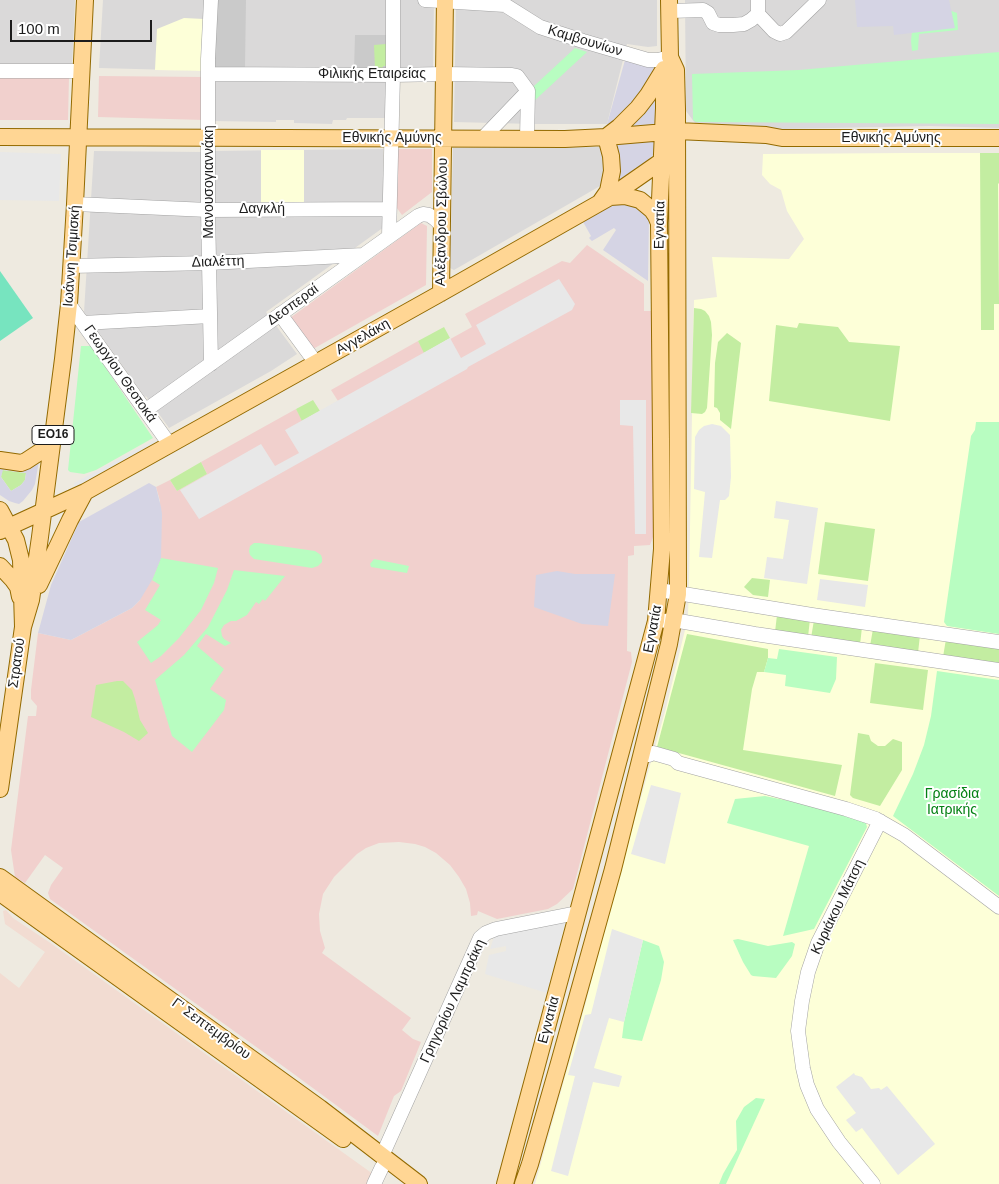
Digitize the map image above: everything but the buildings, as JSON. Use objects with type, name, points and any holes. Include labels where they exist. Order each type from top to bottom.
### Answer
[{"type":"main road","name":"Ιωάννη Τσιμισκή","points":[[43,512],[69,304],[85,0]]},
{"type":"main road","name":"Αλέξανδρου Σβώλου","points":[[441,293],[445,1]]},
{"type":"main road","name":"Εγνατία","points":[[505,1184],[656,621],[662,549],[659,223],[661,161],[670,132],[676,70],[667,63],[670,5]]},
{"type":"main road","points":[[605,200],[612,171],[612,156],[606,137],[638,108],[667,63]]},
{"type":"main road","name":"Εγνατία","points":[[523,1184],[567,1035],[645,754],[678,594],[676,150],[670,132]]},
{"type":"main road","name":"Εθνικής Αμύνης","points":[[0,137],[527,138],[606,137],[670,132],[766,135],[782,138],[999,138]]},
{"type":"main road","name":"Εθνικής Αμύνης","points":[[676,150],[693,141],[766,142],[782,138]]},
{"type":"main road","name":"Αγγελάκη","points":[[4,529],[85,492],[441,293],[605,200],[676,150]]},
{"type":"main road","points":[[605,200],[625,196],[640,200],[652,210],[659,223]]},
{"type":"main road","points":[[0,460],[20,463],[52,444]]},
{"type":"main road","points":[[23,627],[53,554],[85,492]]},
{"type":"main road","name":"Στρατού","points":[[0,510],[4,529],[16,540],[21,560],[23,627],[0,789]]},
{"type":"main road","name":"Στρατού","points":[[23,627],[31,600],[43,512]]},
{"type":"main road","points":[[0,566],[18,587],[22,604],[23,627]]},
{"type":"main road","name":"Γ' Σεπτεμβρίου","points":[[0,877],[63,931]]},
{"type":"main road","name":"Γ' Σεπτεμβρίου","points":[[0,893],[63,931],[242,1059],[320,1108],[382,1162],[403,1184]]},
{"type":"main road","name":"Γ' Σεπτεμβρίου","points":[[382,1162],[419,1184]]},
{"type":"street","name":"Μανουσογιαννάκη","points":[[211,0],[208,60],[211,364]]},
{"type":"street","points":[[389,236],[393,0]]},
{"type":"street","points":[[425,0],[505,3]]},
{"type":"street","points":[[670,5],[703,10],[708,13],[713,22],[719,25],[744,24],[750,20],[758,7],[776,31],[786,32],[819,0]]},
{"type":"street","name":"Καμβουνίων","points":[[505,3],[540,27],[648,60],[658,60],[667,63]]},
{"type":"street","points":[[0,71],[82,71]]},
{"type":"street","name":"Φιλικής Εταιρείας","points":[[209,74],[515,75],[528,91]]},
{"type":"street","points":[[483,138],[528,91]]},
{"type":"street","points":[[527,138],[528,91]]},
{"type":"street","name":"Δαγκλή","points":[[75,204],[208,210],[389,209]]},
{"type":"street","name":"Δεσπεραί","points":[[146,410],[418,216],[423,214],[429,215],[442,226]]},
{"type":"street","name":"Διαλέττη","points":[[72,266],[209,263],[363,254]]},
{"type":"street","name":"Γεωργίου Θεοτοκά","points":[[69,304],[170,445]]},
{"type":"street","points":[[280,314],[316,362]]},
{"type":"street","points":[[83,323],[210,316]]},
{"type":"street","points":[[659,590],[812,615],[999,642]]},
{"type":"street","points":[[656,621],[673,620],[999,670]]},
{"type":"street","points":[[645,754],[652,753],[674,759],[678,763],[846,809],[880,821],[931,855],[999,907]]},
{"type":"street","name":"Κυριάκου Μάτση","points":[[873,1184],[835,1137],[817,1109],[807,1085],[798,1031],[807,978],[818,943],[880,821]]},
{"type":"street","name":"Γρηγορίου Λαμπράκη","points":[[374,1184],[480,938],[496,929],[577,913]]},
{"type":"shaded area","points":[[0,0],[75,0],[72,66],[0,65]]},
{"type":"shaded area","points":[[103,0],[434,0],[433,68],[388,68],[387,118],[347,118],[346,120],[333,120],[332,124],[294,123],[294,120],[276,120],[276,122],[211,121],[211,71],[99,68]]},
{"type":"shaded area","points":[[216,0],[246,0],[245,67],[214,67]]},
{"type":"shaded area","points":[[456,0],[657,0],[657,46],[648,47],[627,44],[607,124],[454,122]]},
{"type":"shaded area","points":[[685,0],[999,0],[999,128],[929,126],[782,129],[695,123],[686,111]]},
{"type":"shaded area","points":[[855,0],[949,0],[955,28],[894,35],[893,26],[857,27]]},
{"type":"shaded area","points":[[184,18],[204,19],[203,71],[155,70],[157,29]]},
{"type":"shaded area","points":[[355,35],[387,35],[387,70],[354,70]]},
{"type":"shaded area","points":[[627,53],[658,59],[655,147],[653,155],[648,161],[608,191],[607,124]]},
{"type":"shaded area","points":[[0,76],[69,77],[68,120],[0,120]]},
{"type":"shaded area","points":[[99,76],[204,77],[204,120],[98,117]]},
{"type":"shaded area","points":[[606,147],[607,182],[454,270],[450,268],[453,148]]},
{"type":"shaded area","points":[[383,149],[384,227],[266,312],[297,354],[271,371],[169,428],[84,312],[94,151],[203,152]]},
{"type":"shaded area","points":[[395,149],[432,149],[432,192],[402,215],[394,204]]},
{"type":"shaded area","points":[[261,150],[304,150],[304,205],[261,205]]},
{"type":"shaded area","points":[[0,152],[61,154],[59,201],[0,200]]},
{"type":"shaded area","points":[[999,153],[999,1184],[535,1184],[666,708],[688,614],[694,300],[717,297],[712,257],[789,259],[804,239],[787,211],[781,190],[770,184],[762,175],[763,154]]},
{"type":"shaded area","points":[[617,201],[636,203],[649,218],[648,281],[603,250],[616,230],[614,228],[592,241],[582,220]]},
{"type":"shaded area","points":[[421,223],[427,226],[426,285],[313,349],[290,318]]},
{"type":"shaded area","points":[[587,245],[644,284],[644,311],[651,311],[654,400],[653,537],[650,545],[634,546],[634,555],[628,556],[627,651],[631,652],[632,662],[573,889],[557,904],[548,909],[497,919],[478,911],[477,915],[471,916],[466,889],[450,865],[436,853],[425,847],[399,842],[379,843],[357,854],[334,877],[323,894],[319,914],[320,931],[325,948],[322,953],[411,1018],[402,1030],[413,1039],[421,1042],[401,1091],[394,1096],[378,1136],[50,899],[48,893],[51,885],[63,868],[45,855],[25,883],[15,877],[11,850],[28,716],[36,716],[37,706],[31,699],[31,690],[38,633],[71,640],[132,608],[140,600],[160,501],[156,487],[170,480],[177,491],[207,474],[201,462],[296,409],[303,421],[338,401],[331,390],[418,341],[425,353],[472,327],[465,314],[562,261],[570,263]]},
{"type":"shaded area","points":[[559,279],[575,304],[572,310],[199,519],[180,490],[261,444],[275,466],[299,453],[285,430],[450,338],[461,358],[486,344],[476,325]]},
{"type":"shaded area","points":[[620,400],[646,400],[646,534],[635,534],[633,426],[620,425]]},
{"type":"shaded area","points":[[712,424],[721,426],[730,435],[731,477],[729,496],[725,500],[720,500],[712,558],[699,557],[705,492],[694,489],[695,437],[704,426]]},
{"type":"shaded area","points":[[155,440],[159,445],[75,491],[74,483]]},
{"type":"shaded area","points":[[40,455],[35,484],[19,504],[9,501],[0,495],[0,462]],"holes":[[[3,470],[26,473],[25,480],[21,485],[11,491],[1,477]]]},
{"type":"shaded area","points":[[149,483],[156,487],[161,507],[161,558],[152,580],[140,600],[132,608],[71,640],[38,633],[51,585],[79,522]]},
{"type":"shaded area","points":[[776,501],[818,508],[807,584],[764,578],[767,557],[783,559],[789,520],[774,518]]},
{"type":"shaded area","points":[[557,571],[575,574],[615,574],[608,626],[582,624],[534,607],[536,575]]},
{"type":"shaded area","points":[[820,579],[868,585],[865,607],[817,600]]},
{"type":"shaded area","points":[[651,785],[681,793],[665,864],[631,854]]},
{"type":"shaded area","points":[[6,910],[13,918],[373,1174],[368,1184],[0,1184],[0,973],[19,988],[45,952],[5,924],[3,911]]},
{"type":"shaded area","points":[[566,920],[547,993],[485,974],[489,955],[506,951],[506,946],[490,949],[495,934]]},
{"type":"shaded area","points":[[612,929],[643,940],[624,1022],[609,1018],[594,1068],[622,1076],[619,1087],[593,1082],[568,1176],[551,1171],[575,1076],[568,1075],[585,1015],[591,1014]]},
{"type":"shaded area","points":[[854,1073],[862,1077],[871,1089],[879,1088],[881,1090],[887,1086],[935,1144],[898,1175],[862,1128],[856,1132],[846,1120],[856,1113],[836,1087]]},
{"type":"green space","points":[[946,9],[957,13],[958,30],[919,34],[918,50],[912,51],[912,31]]},
{"type":"green space","points":[[386,44],[387,66],[383,66],[383,69],[375,69],[374,45]]},
{"type":"green space","points":[[575,48],[587,52],[533,102],[534,86]]},
{"type":"green space","points":[[999,52],[999,124],[696,122],[693,120],[692,74],[799,70]]},
{"type":"green space","points":[[980,153],[999,153],[999,304],[994,304],[994,330],[981,330]]},
{"type":"green space","points":[[0,271],[33,318],[0,341]]},
{"type":"green space","points":[[694,308],[705,311],[709,316],[712,335],[707,408],[702,414],[691,413]]},
{"type":"green space","points":[[799,323],[838,327],[849,342],[900,346],[890,421],[769,401],[776,325],[797,328]]},
{"type":"green space","points":[[444,327],[450,338],[424,353],[418,341]]},
{"type":"green space","points":[[727,333],[741,343],[731,429],[720,420],[720,413],[714,407],[715,363],[718,342]]},
{"type":"green space","points":[[81,346],[91,346],[153,438],[96,470],[84,474],[68,470]]},
{"type":"green space","points":[[313,400],[320,411],[302,421],[296,409]]},
{"type":"green space","points":[[976,422],[999,422],[999,634],[947,626],[944,622],[971,436],[975,430]]},
{"type":"green space","points":[[201,462],[207,474],[177,491],[170,480]]},
{"type":"green space","points":[[2,470],[26,473],[25,480],[11,491],[1,477]]},
{"type":"green space","points":[[825,522],[875,529],[868,581],[818,574]]},
{"type":"green space","points":[[254,543],[315,551],[321,555],[322,562],[312,568],[254,559],[249,551],[250,546]]},
{"type":"green space","points":[[161,558],[218,568],[214,583],[201,610],[179,638],[151,663],[137,642],[158,625],[161,620],[145,610],[160,585],[152,580]]},
{"type":"green space","points":[[374,559],[409,566],[407,573],[371,567],[370,564]]},
{"type":"green space","points":[[234,570],[285,576],[265,601],[263,599],[259,604],[256,602],[247,615],[224,625],[221,630],[222,636],[231,643],[225,646],[206,634],[197,646],[224,669],[210,689],[226,700],[224,710],[192,752],[172,736],[155,680],[184,655],[208,627],[227,590]]},
{"type":"green space","points":[[752,578],[770,580],[768,597],[753,595],[744,587]]},
{"type":"green space","points":[[777,615],[810,619],[808,637],[775,632]]},
{"type":"green space","points":[[814,620],[862,627],[860,645],[811,638]]},
{"type":"green space","points":[[873,629],[920,635],[918,653],[870,646]]},
{"type":"green space","points":[[687,634],[768,649],[768,658],[764,672],[757,672],[752,689],[743,750],[842,765],[835,796],[657,747]]},
{"type":"green space","points":[[946,639],[999,647],[999,665],[943,657]]},
{"type":"green space","points":[[779,649],[837,657],[836,679],[830,693],[785,686],[786,675],[764,672],[768,658],[777,659]]},
{"type":"green space","points":[[875,663],[928,670],[923,710],[870,703]]},
{"type":"green space","name":"Γρασίδια Ιατρικής","points":[[937,671],[999,680],[999,896],[893,816],[913,774],[924,745],[931,716]]},
{"type":"green space","points":[[123,681],[132,690],[140,720],[148,733],[139,741],[91,717],[96,685]]},
{"type":"green space","points":[[858,733],[869,735],[871,741],[878,746],[885,746],[893,739],[902,742],[902,770],[880,806],[853,798],[850,795]]},
{"type":"green space","points":[[765,796],[865,820],[867,827],[814,929],[783,936],[809,846],[727,823],[735,799]]},
{"type":"green space","points":[[738,939],[768,946],[792,942],[795,944],[792,956],[776,978],[753,976],[743,962],[733,940]]},
{"type":"green space","points":[[643,940],[659,946],[664,962],[661,980],[642,1041],[622,1038]]},
{"type":"green space","points":[[756,1098],[765,1099],[726,1184],[719,1184],[737,1150],[736,1121],[744,1107]]}]
